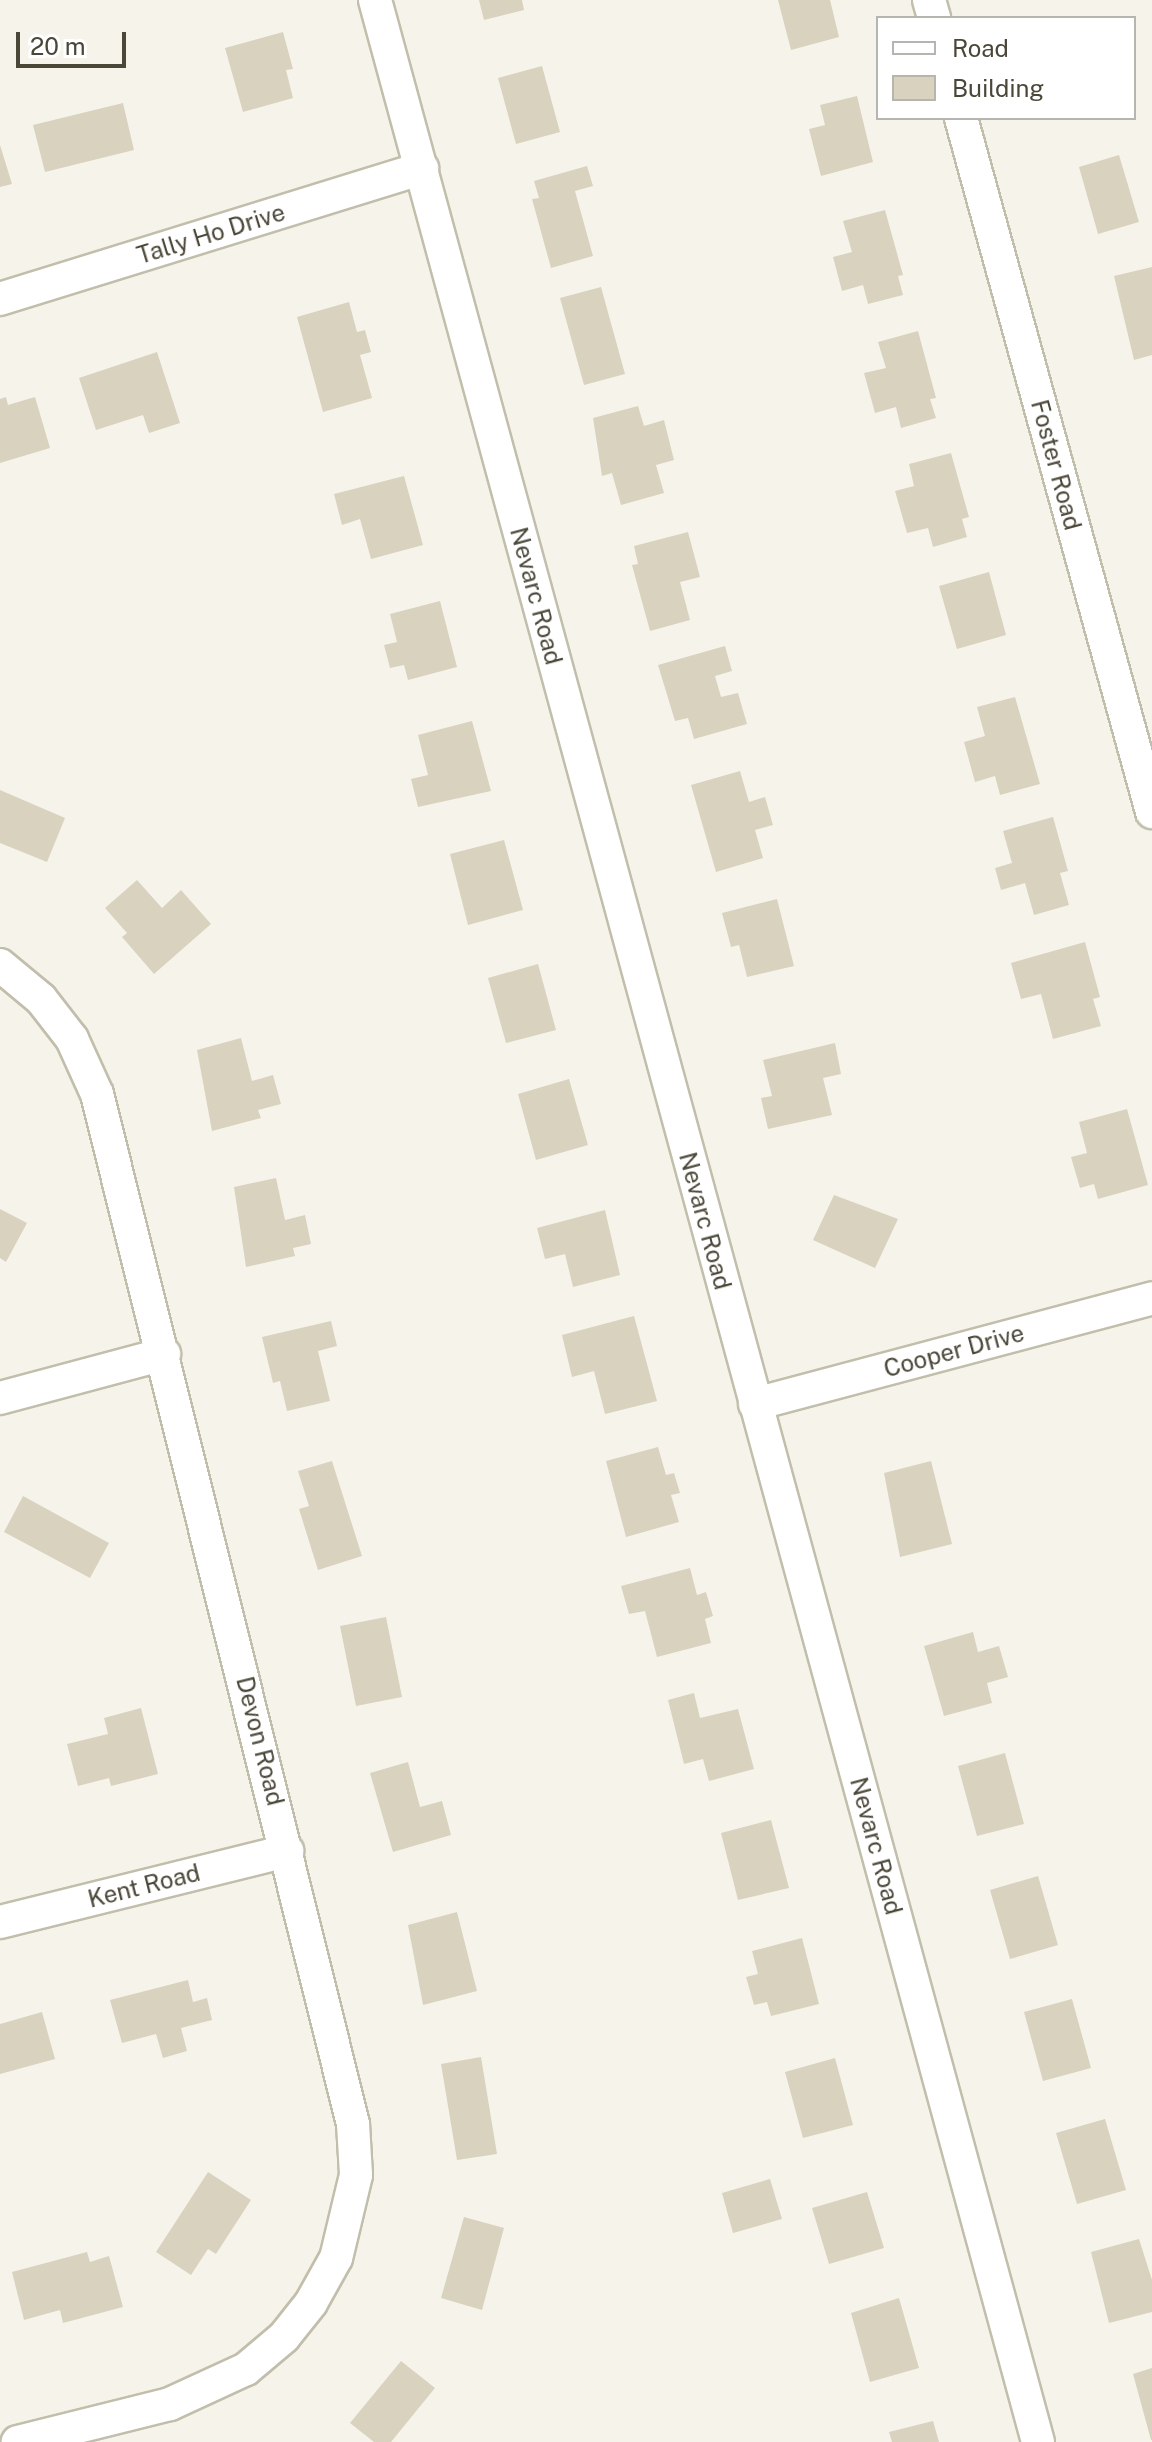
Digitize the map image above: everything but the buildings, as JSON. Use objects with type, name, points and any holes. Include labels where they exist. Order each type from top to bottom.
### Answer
[{"type":"street","name":"Nevarc Road","points":[[375,0],[1038,2442]]},
{"type":"street","name":"Foster Road","points":[[962,120],[1152,812]]},
{"type":"street","name":"Tally Ho Drive","points":[[0,299],[422,168]]},
{"type":"street","name":"Devon Road","points":[[0,965],[41,999],[88,1069],[164,1354],[287,1851],[353,2124],[356,2175],[344,2236],[311,2303],[284,2337],[246,2369],[191,2397],[18,2442]]},
{"type":"street","name":"Cooper Drive","points":[[755,1404],[1152,1298]]},
{"type":"street","points":[[0,1398],[164,1354]]},
{"type":"street","name":"Kent Road","points":[[0,1922],[287,1851]]}]
